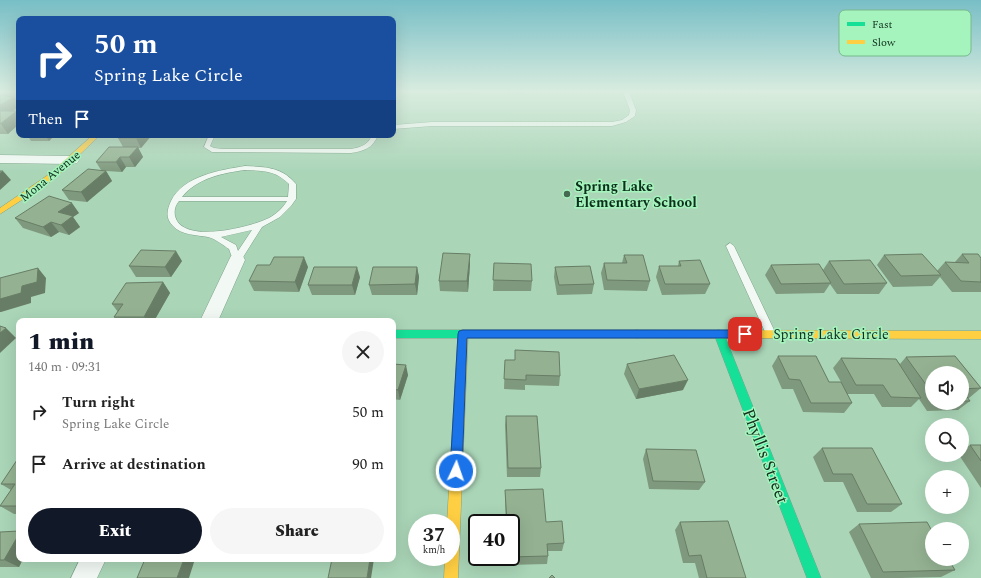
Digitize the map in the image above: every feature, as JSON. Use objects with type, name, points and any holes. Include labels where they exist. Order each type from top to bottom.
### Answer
[{"type":"street","name":"Mona Avenue","points":[[0,212],[21,200],[72,160],[94,138]]},
{"type":"street","points":[[0,158],[72,160]]},
{"type":"street","points":[[210,318],[237,260]]},
{"type":"street","name":"Spring Lake Circle","points":[[396,334],[772,334],[979,337]]},
{"type":"street","points":[[451,578],[463,334]]},
{"type":"street","name":"Phyllis Street","points":[[719,334],[814,578]]},
{"type":"street","points":[[84,578],[92,562]]},
{"type":"lane","points":[[396,127],[432,124],[612,124],[627,119]]},
{"type":"lane","points":[[396,120],[432,124]]},
{"type":"lane","points":[[210,138],[207,147],[212,150],[223,151],[351,151],[364,149],[373,142],[374,138]]},
{"type":"lane","points":[[243,168],[264,168],[276,171],[288,177],[294,190],[292,199],[285,209],[272,220],[223,235],[193,233],[177,227],[172,219],[170,211],[175,199],[185,188],[198,179],[228,170],[243,168]]},
{"type":"lane","points":[[175,199],[292,199]]},
{"type":"lane","points":[[237,260],[259,225]]},
{"type":"lane","points":[[212,235],[233,247],[237,260]]},
{"type":"lane","points":[[730,246],[772,334]]},
{"type":"building","points":[[0,119],[7,119],[0,124]]},
{"type":"building","points":[[109,147],[138,147],[129,157],[120,157],[116,162],[96,162]]},
{"type":"building","points":[[88,169],[106,171],[81,192],[62,190]]},
{"type":"building","points":[[49,196],[72,203],[58,212],[73,216],[61,225],[51,222],[43,227],[15,218]]},
{"type":"building","points":[[141,250],[176,251],[165,267],[129,266]]},
{"type":"building","points":[[443,253],[470,254],[467,281],[439,281]]},
{"type":"building","points":[[922,254],[941,275],[901,276],[884,255]]},
{"type":"building","points":[[962,254],[978,254],[981,258],[981,282],[961,281],[945,262],[969,263]]},
{"type":"building","points":[[624,255],[643,255],[650,281],[607,280],[604,263],[627,263]]},
{"type":"building","points":[[274,257],[304,257],[295,282],[249,281],[257,265],[270,265]]},
{"type":"building","points":[[700,260],[710,284],[665,284],[659,266],[681,266],[679,261]]},
{"type":"building","points":[[870,260],[887,283],[844,284],[829,261]]},
{"type":"building","points":[[494,263],[531,264],[532,281],[493,280]]},
{"type":"building","points":[[819,264],[831,283],[781,284],[771,265]]},
{"type":"building","points":[[590,266],[594,284],[559,285],[555,267]]},
{"type":"building","points":[[314,267],[357,267],[352,285],[308,285]]},
{"type":"building","points":[[373,267],[417,267],[415,284],[369,285]]},
{"type":"building","points":[[38,268],[37,282],[22,286],[21,293],[0,299],[0,278]]},
{"type":"building","points":[[163,282],[144,317],[114,317],[123,304],[112,304],[126,283]]},
{"type":"building","points":[[0,326],[6,328],[0,333]]},
{"type":"building","points":[[515,350],[559,352],[560,376],[526,375],[526,380],[504,379],[505,360],[515,360]]},
{"type":"building","points":[[674,355],[688,380],[639,389],[627,364]]},
{"type":"building","points":[[778,356],[816,356],[829,382],[841,382],[852,403],[811,403],[800,380],[789,379]]},
{"type":"building","points":[[955,356],[963,366],[925,366],[925,383],[906,357]]},
{"type":"building","points":[[841,358],[896,359],[921,398],[891,397],[883,385],[856,385]]},
{"type":"building","points":[[396,364],[406,365],[398,390],[396,390]]},
{"type":"building","points":[[969,373],[981,388],[969,389]]},
{"type":"building","points":[[506,416],[537,416],[541,468],[508,468]]},
{"type":"building","points":[[970,445],[981,445],[981,461]]},
{"type":"building","points":[[822,448],[872,448],[902,504],[867,504],[852,474],[833,474]]},
{"type":"building","points":[[646,449],[696,450],[705,482],[653,481]]},
{"type":"building","points":[[16,462],[16,506],[0,506],[15,484],[1,484]]},
{"type":"building","points":[[543,489],[546,522],[562,521],[564,543],[547,544],[548,556],[520,557],[520,514],[506,514],[505,490]]},
{"type":"building","points":[[728,521],[746,578],[707,578],[701,555],[689,556],[680,522]]},
{"type":"building","points":[[925,522],[925,566],[952,566],[955,570],[883,572],[859,524]]},
{"type":"building","points":[[16,531],[16,539],[4,560],[0,560],[0,532]]},
{"type":"building","points":[[144,562],[183,562],[177,578],[137,578]]},
{"type":"building","points":[[331,562],[370,562],[367,578],[328,578]]},
{"type":"traffic: fast","points":[[396,334],[637,334]]},
{"type":"traffic: fast","points":[[719,334],[814,578]]},
{"type":"traffic: slow","points":[[0,212],[51,177],[94,138]]},
{"type":"traffic: slow","points":[[451,578],[463,334]]},
{"type":"traffic: slow","points":[[637,334],[981,335]]},
{"type":"place","name":"Spring Lake Elementary School","points":[[567,194]]},
{"type":"route","points":[[456,471],[463,334],[745,334]]}]
